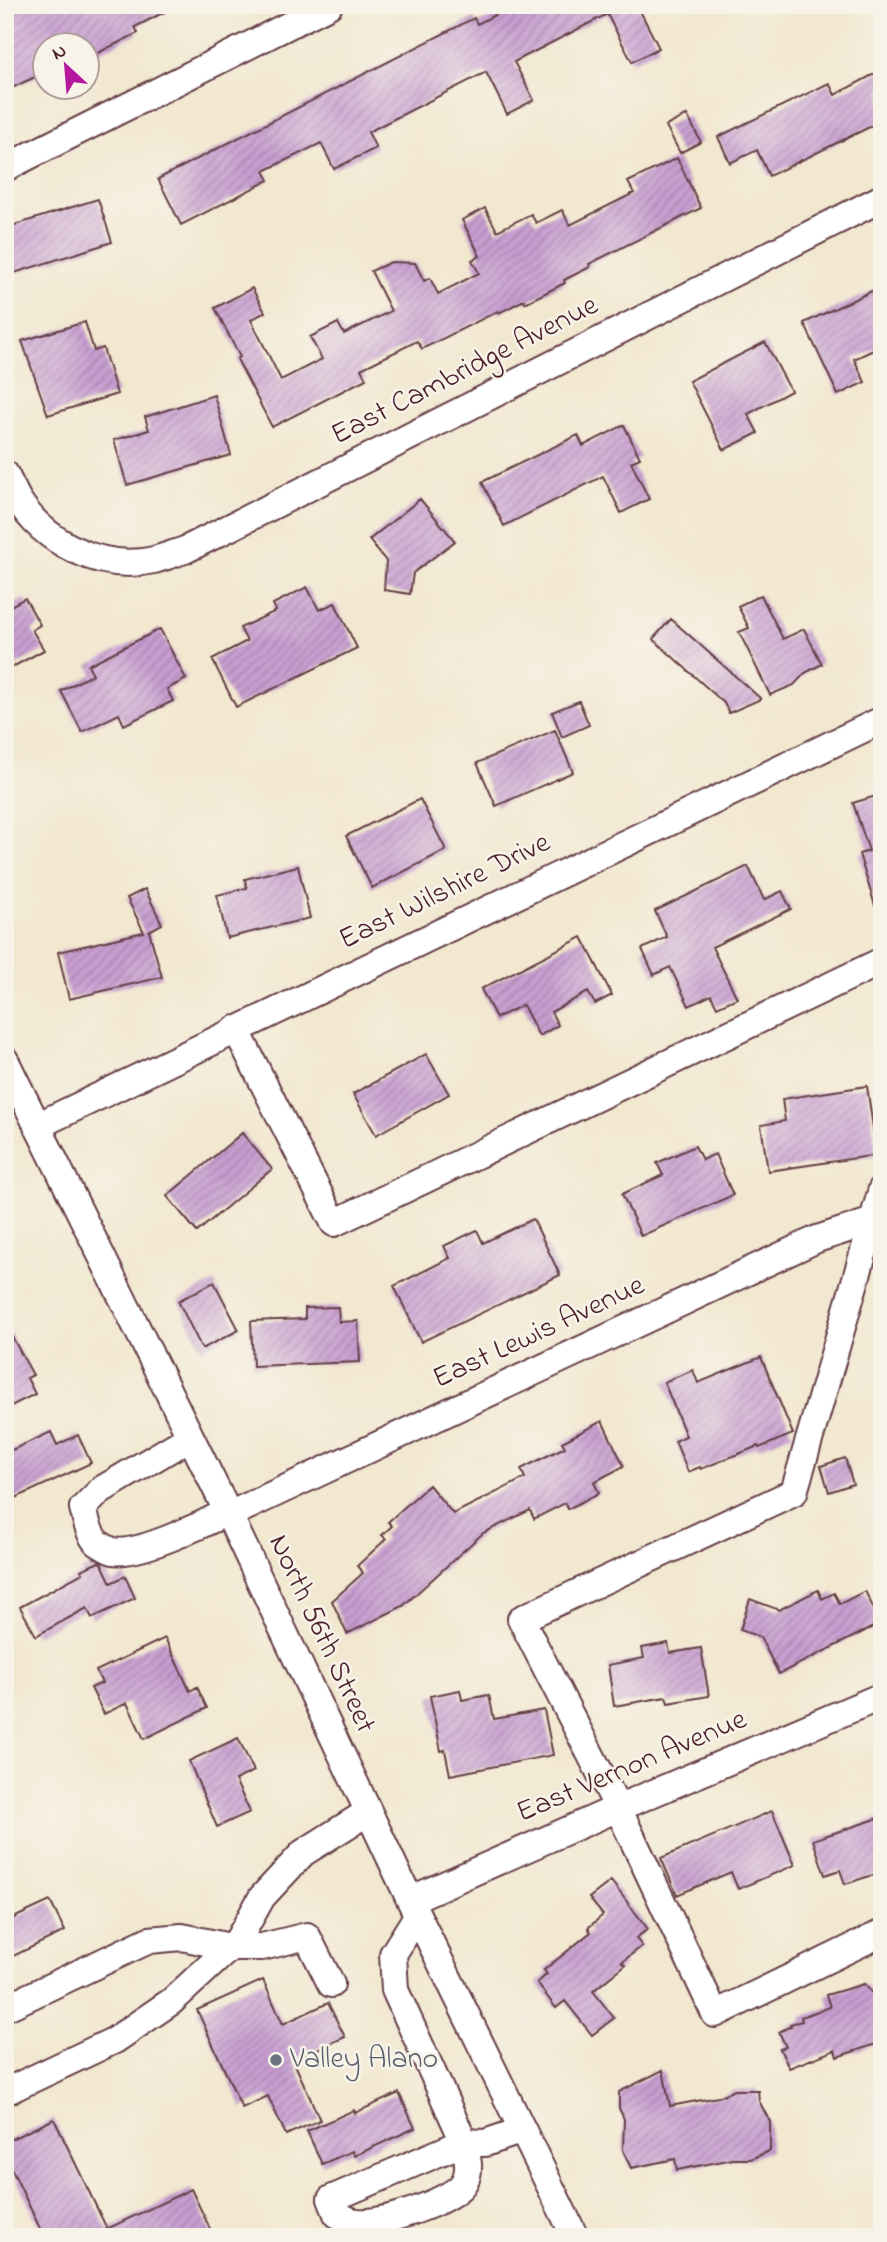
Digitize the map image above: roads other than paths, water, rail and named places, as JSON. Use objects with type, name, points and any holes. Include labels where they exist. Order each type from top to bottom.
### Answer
[{"type":"street","points":[[5,169],[329,5]]},
{"type":"street","name":"East Cambridge Avenue","points":[[5,474],[18,500],[40,526],[68,548],[102,560],[152,561],[186,550],[882,198]]},
{"type":"street","name":"East Wilshire Drive","points":[[37,1126],[882,720]]},
{"type":"street","points":[[236,1029],[334,1223],[882,961]]},
{"type":"street","name":"North 56th Street","points":[[5,1060],[228,1514],[413,1908],[575,2237]]},
{"type":"street","points":[[882,1189],[877,1220],[794,1492],[521,1619],[618,1808],[715,2014],[882,1933]]},
{"type":"street","name":"East Lewis Avenue","points":[[190,1437],[101,1490],[83,1508],[96,1542],[113,1551],[132,1549],[175,1536],[228,1514],[817,1239],[877,1220]]},
{"type":"street","name":"East Vernon Avenue","points":[[413,1908],[618,1808],[882,1696]]},
{"type":"street","points":[[5,2092],[115,2040],[172,2001],[238,1940],[262,1896],[303,1853],[368,1812]]},
{"type":"street","points":[[413,1908],[393,1954],[395,1990],[464,2142],[469,2167],[464,2183],[453,2194],[398,2216],[374,2222],[352,2222],[337,2214],[331,2199],[464,2142],[485,2143],[523,2130]]},
{"type":"street","points":[[5,2008],[149,1940],[182,1937],[230,1947],[262,1947],[307,1936],[331,1984]]},
{"type":"place","name":"Valley Alano","points":[[276,2060]]}]
